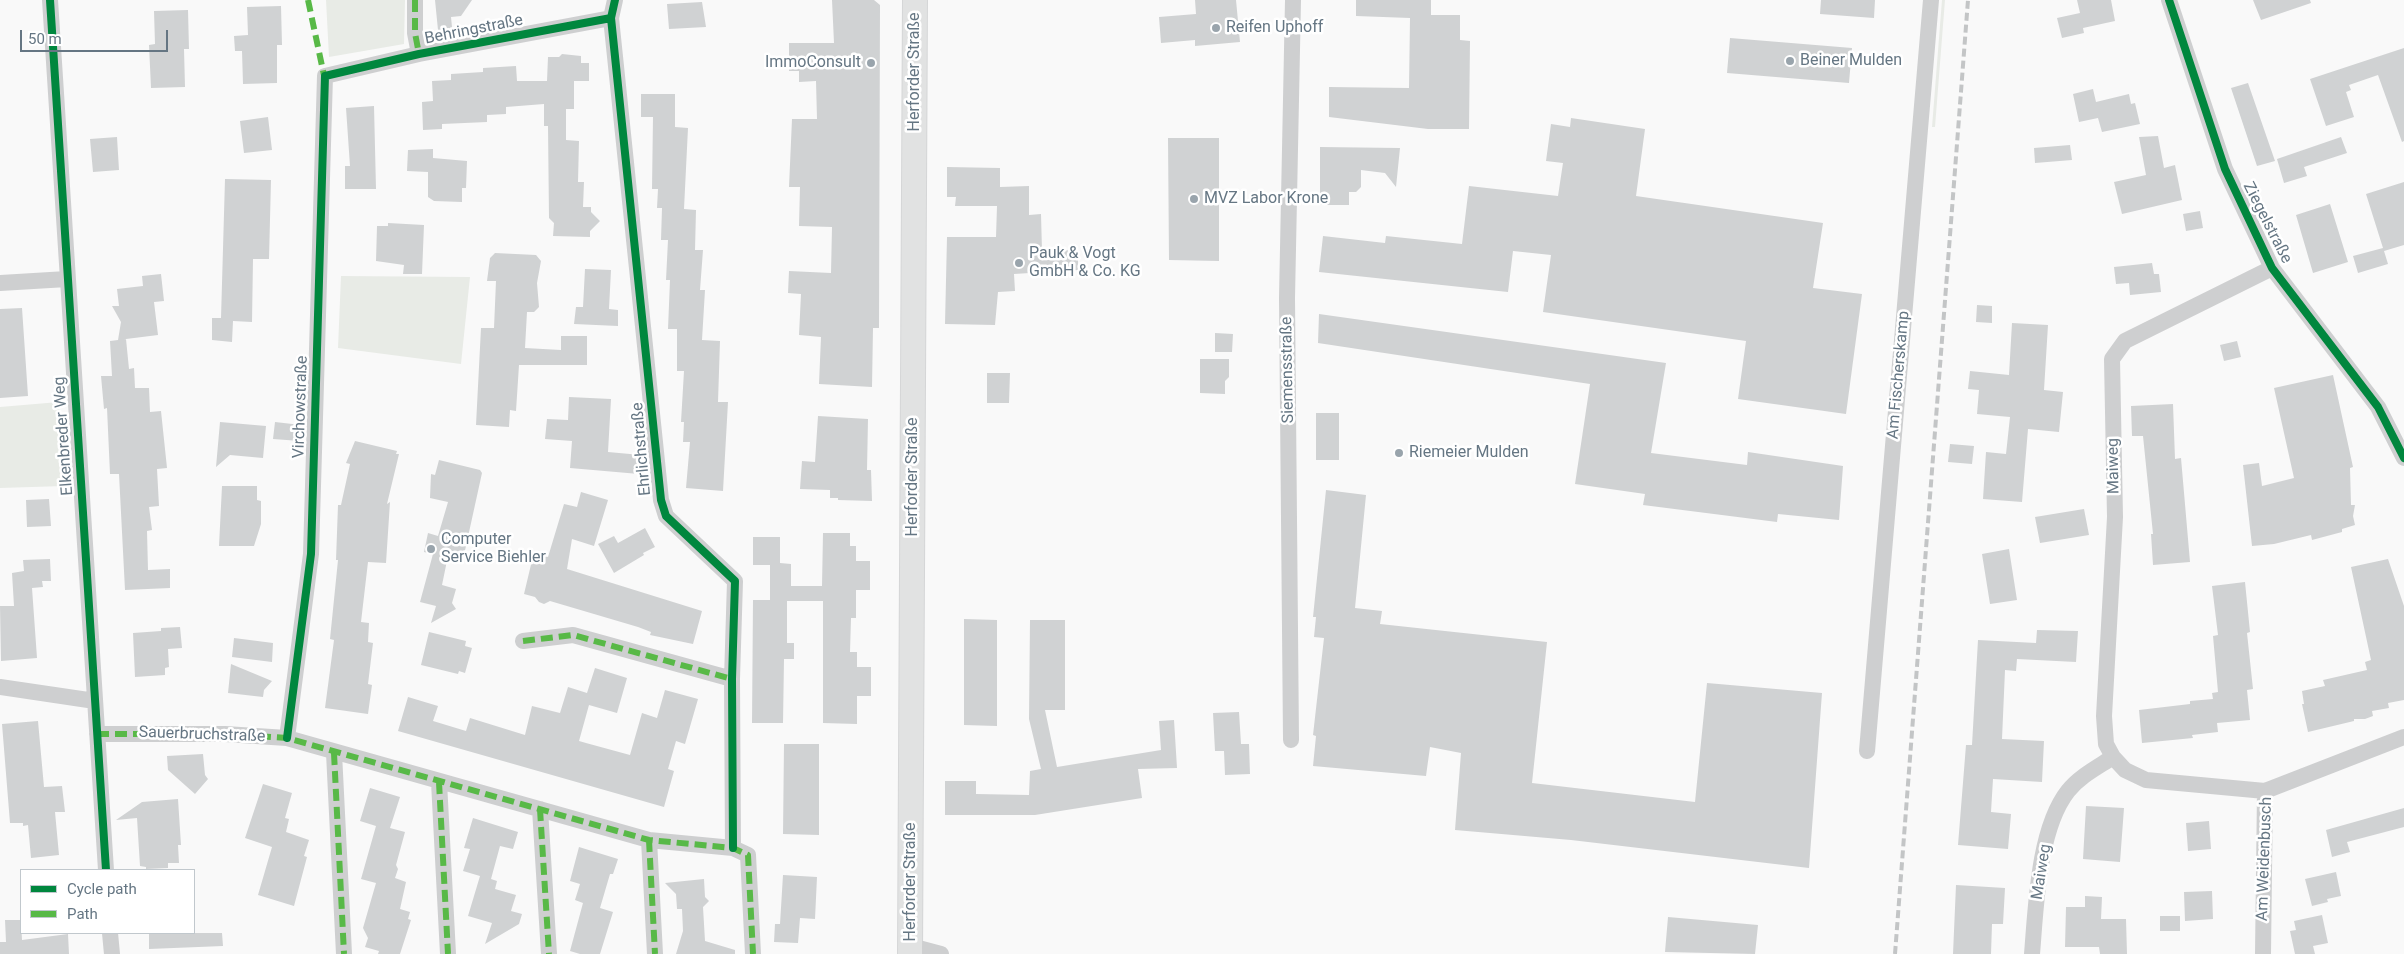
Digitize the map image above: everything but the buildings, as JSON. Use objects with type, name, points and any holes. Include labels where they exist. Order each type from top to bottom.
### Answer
[{"type":"main road","name":"Herforder Straße","points":[[910,950],[915,0]]},
{"type":"street","name":"Elkenbreder Weg","points":[[50,0],[106,869]]},
{"type":"street","name":"Behringstraße","points":[[416,0],[415,33],[419,54]]},
{"type":"street","points":[[611,18],[615,0]]},
{"type":"street","name":"Siemensstraße","points":[[1291,740],[1287,298],[1293,0]]},
{"type":"street","name":"Am Fischerskamp","points":[[1867,751],[1931,0]]},
{"type":"street","name":"Ziegelstraße","points":[[2169,0],[2225,170],[2272,268],[2378,407],[2404,458]]},
{"type":"street","name":"Behringstraße","points":[[325,76],[419,54],[611,18]]},
{"type":"street","name":"Ehrlichstraße","points":[[611,18],[660,500],[666,516],[736,581],[732,679],[733,848]]},
{"type":"street","name":"Virchowstraße","points":[[287,738],[311,554],[325,76]]},
{"type":"street","name":"Maiweg","points":[[2265,791],[2146,780],[2125,770],[2114,757],[2106,744],[2104,716],[2115,517],[2112,359],[2125,342],[2272,268]]},
{"type":"street","points":[[0,282],[67,279]]},
{"type":"street","points":[[523,641],[573,635],[732,679]]},
{"type":"street","points":[[0,687],[95,701]]},
{"type":"street","name":"Sauerbruchstraße","points":[[97,734],[225,734],[287,738],[334,753],[649,840],[733,848]]},
{"type":"street","name":"Am Weidenbusch","points":[[2262,954],[2265,791],[2404,738]]},
{"type":"street","points":[[334,753],[344,954]]},
{"type":"street","name":"Maiweg","points":[[2032,954],[2042,855],[2052,821],[2067,792],[2082,777],[2114,757]]},
{"type":"street","points":[[439,782],[448,954]]},
{"type":"street","points":[[540,809],[550,954]]},
{"type":"street","points":[[649,840],[655,954]]},
{"type":"street","points":[[733,848],[748,855],[752,954]]},
{"type":"street","points":[[110,934],[112,954]]},
{"type":"street","points":[[910,950],[941,954]]},
{"type":"shaded area","points":[[326,0],[405,0],[404,44],[329,57]]},
{"type":"shaded area","points":[[1942,0],[1945,0],[1935,127],[1932,127]]},
{"type":"shaded area","points":[[341,276],[470,277],[461,364],[338,348]]},
{"type":"shaded area","points":[[59,402],[64,486],[0,488],[0,407]]},
{"type":"railway","points":[[1895,954],[1968,0]]},
{"type":"marked path","points":[[308,0],[325,80]]},
{"type":"marked path","points":[[415,0],[415,33],[419,54]]},
{"type":"marked path","points":[[523,641],[573,635],[732,679]]},
{"type":"marked path","points":[[97,734],[225,734],[287,738],[649,840],[733,848],[748,855],[753,954]]},
{"type":"marked path","points":[[334,753],[344,954]]},
{"type":"marked path","points":[[439,782],[448,954]]},
{"type":"marked path","points":[[540,809],[549,954]]},
{"type":"marked path","points":[[649,840],[655,954]]},
{"type":"cycle path","points":[[50,0],[106,869]]},
{"type":"cycle path","points":[[287,738],[311,554],[325,76],[419,54],[611,18],[615,0]]},
{"type":"cycle path","points":[[2169,0],[2225,169],[2272,268],[2378,407],[2404,458]]},
{"type":"cycle path","points":[[611,18],[661,500],[666,516],[735,581],[732,679],[733,848]]},
{"type":"place","name":"Reifen Uphoff","points":[[1216,28]]},
{"type":"place","name":"Beiner Mulden","points":[[1790,61]]},
{"type":"place","name":"ImmoConsult","points":[[871,63]]},
{"type":"place","name":"MVZ Labor Krone","points":[[1194,199]]},
{"type":"place","name":"Pauk & Vogt GmbH & Co. KG","points":[[1019,263]]},
{"type":"place","name":"Riemeier Mulden","points":[[1399,453]]},
{"type":"place","name":"Computer Service Biehler","points":[[431,549]]}]
